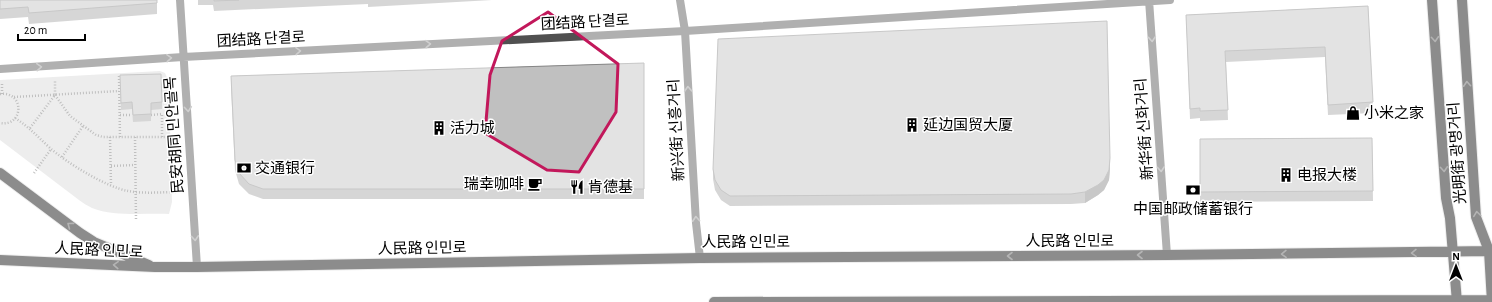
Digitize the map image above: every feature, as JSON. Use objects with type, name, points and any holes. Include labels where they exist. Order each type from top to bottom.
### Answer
[{"type":"main road","name":"光明街 광명거리","points":[[1432,0],[1446,198],[1450,218],[1457,301]]},
{"type":"main road","name":"光明街 광명거리","points":[[1462,0],[1476,217],[1490,251],[1492,300]]},
{"type":"main road","points":[[0,173],[94,242],[154,267]]},
{"type":"main road","name":"人民路 인민로","points":[[0,260],[154,267],[197,267],[700,258],[1490,251]]},
{"type":"main road","points":[[714,302],[1492,300]]},
{"type":"street","name":"民安胡同 민안골목","points":[[180,0],[197,267]]},
{"type":"street","name":"新兴街 신흥거리","points":[[680,0],[684,31],[696,223],[700,258]]},
{"type":"street","name":"团结路 단결로","points":[[0,70],[183,57],[684,31],[1149,0],[1170,0]]},
{"type":"street","name":"新华街 신화거리","points":[[1149,0],[1167,255]]},
{"type":"path","points":[[119,61],[120,138]]},
{"type":"path","points":[[55,66],[55,95],[70,116],[96,135],[120,138],[189,137]]},
{"type":"path","points":[[0,94],[14,97],[119,91]]},
{"type":"path","points":[[30,128],[55,95]]},
{"type":"path","points":[[0,123],[9,123],[15,118],[18,111],[18,106],[14,97]]},
{"type":"path","points":[[151,115],[162,114],[162,137]]},
{"type":"path","points":[[120,115],[132,115]]},
{"type":"path","points":[[15,118],[30,128],[51,149],[62,157],[83,171],[111,185],[136,192],[192,192]]},
{"type":"path","points":[[62,157],[84,126]]},
{"type":"path","points":[[110,137],[111,185]]},
{"type":"path","points":[[135,138],[136,220]]},
{"type":"path","points":[[34,173],[51,149]]},
{"type":"path","points":[[111,166],[135,165]]},
{"type":"highlighted area","points":[[548,12],[618,64],[616,112],[579,172],[547,170],[485,133],[490,75],[502,41]]},
{"type":"shaded area","points":[[160,71],[165,73],[169,82],[172,202],[169,214],[120,214],[92,208],[79,200],[0,140],[0,80]]},
{"type":"building","points":[[0,0],[157,0],[157,3],[29,13],[28,7],[0,9]]},
{"type":"building","points":[[214,0],[239,0],[214,1]]},
{"type":"building","points":[[1368,6],[1373,102],[1328,105],[1325,47],[1225,51],[1228,110],[1200,111],[1200,108],[1190,109],[1186,15]]},
{"type":"building","name":"延边国贸大厦","points":[[1107,21],[1109,170],[1104,180],[1085,192],[1071,194],[730,196],[721,190],[715,180],[713,169],[718,39]]},
{"type":"building","name":"活力城","points":[[644,63],[644,189],[263,189],[249,184],[239,173],[235,160],[231,76]]},
{"type":"building","points":[[161,74],[162,102],[151,103],[151,114],[133,115],[132,102],[121,103],[120,75]]},
{"type":"building","name":"电报大楼","points":[[1372,138],[1373,191],[1200,192],[1200,139]]},
{"type":"place","name":"小米之家","points":[[1353,113]]},
{"type":"place","name":"延边国贸大厦","points":[[912,125]]},
{"type":"place","name":"活力城","points":[[439,128]]},
{"type":"place","name":"交通银行","points":[[244,168]]},
{"type":"place","name":"电报大楼","points":[[1286,175]]},
{"type":"place","name":"瑞幸咖啡","points":[[535,184]]},
{"type":"place","name":"肯德基","points":[[577,187]]},
{"type":"place","name":"中国邮政储蓄银行","points":[[1193,190]]}]
